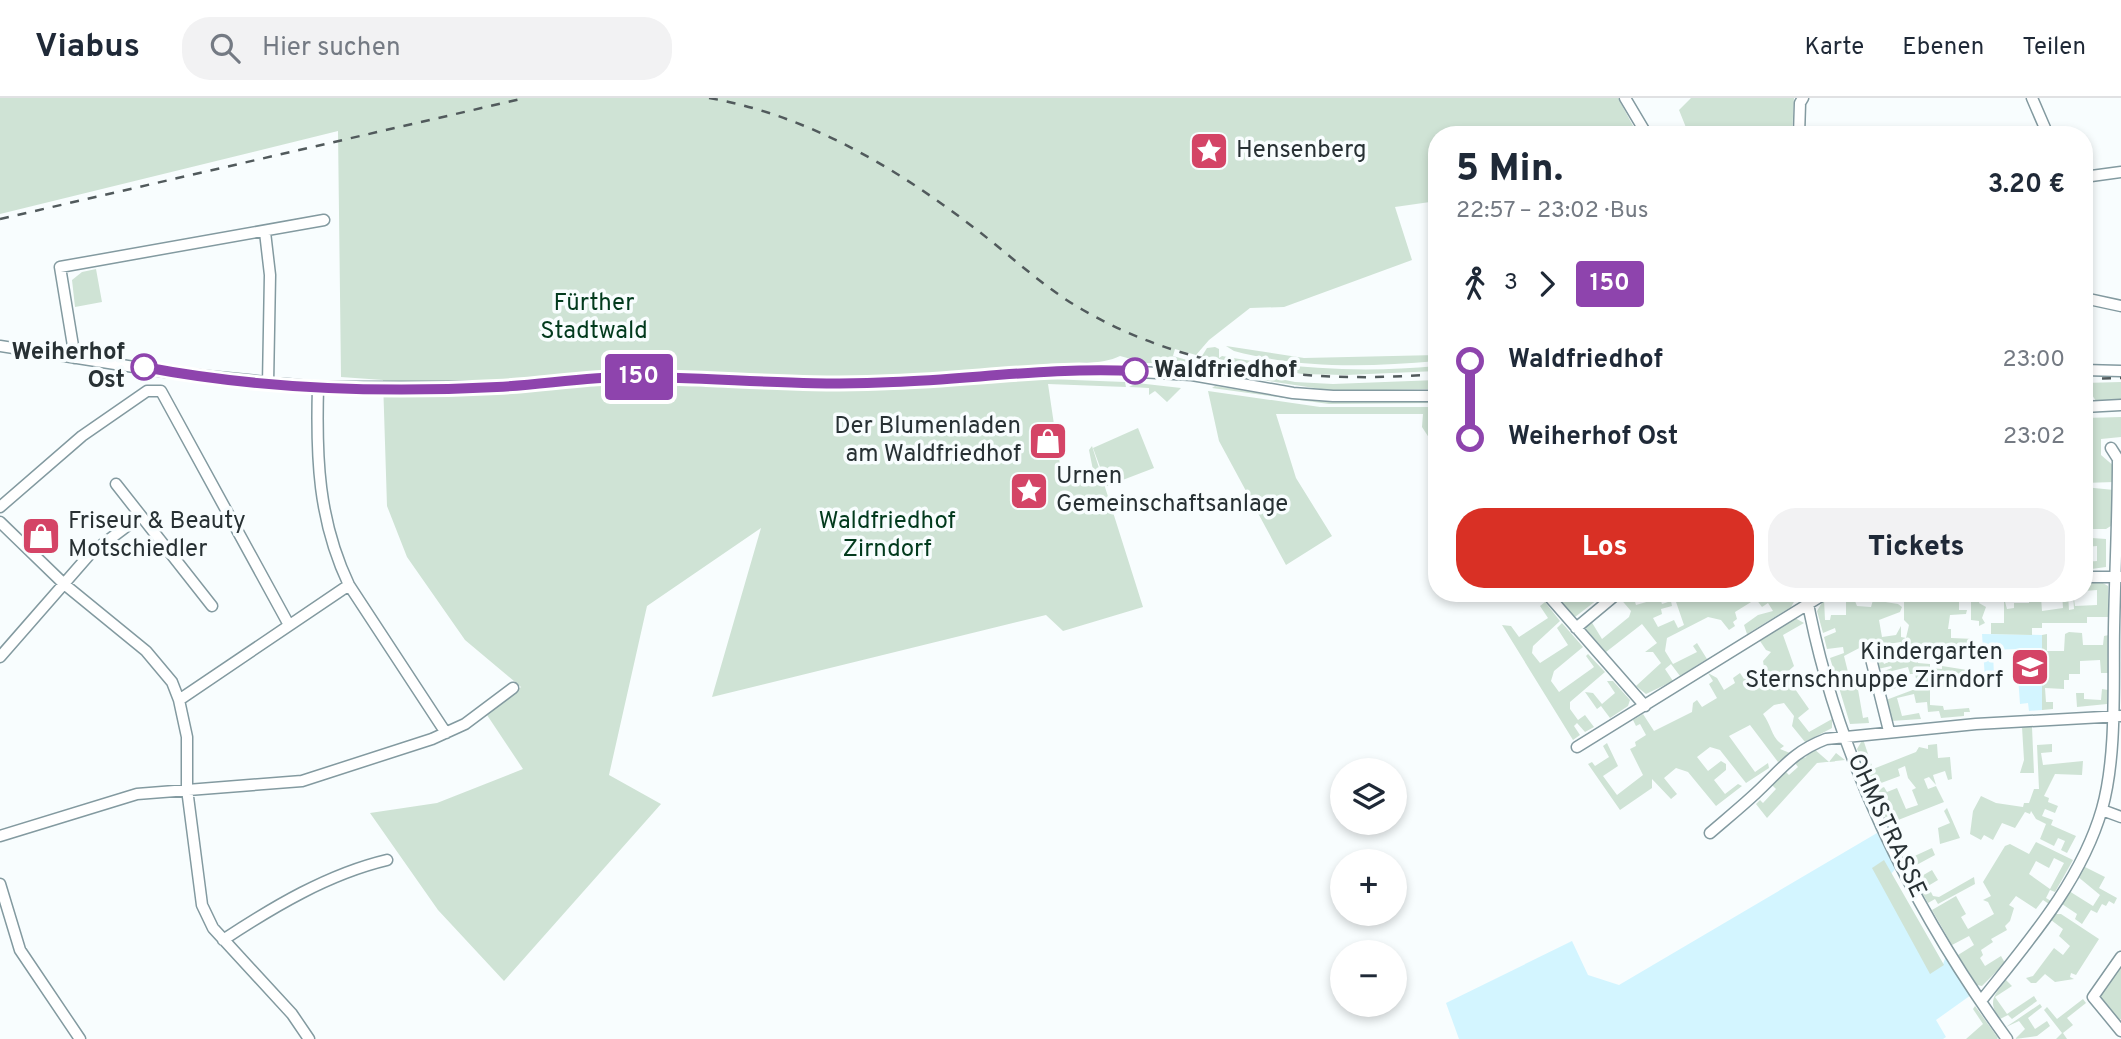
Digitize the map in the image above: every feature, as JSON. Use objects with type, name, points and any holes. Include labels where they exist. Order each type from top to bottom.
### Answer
[{"type":"street","points":[[1625,98],[1642,126]]},
{"type":"street","points":[[1799,126],[1800,103],[1803,98]]},
{"type":"street","points":[[2032,98],[2044,126]]},
{"type":"street","points":[[2093,176],[2121,172]]},
{"type":"street","points":[[75,358],[60,267],[324,220]]},
{"type":"street","points":[[265,232],[270,275],[268,384]]},
{"type":"street","points":[[2093,300],[2121,306]]},
{"type":"street","points":[[0,346],[166,372],[318,387],[495,387],[626,377],[811,384],[894,382],[1073,369],[1167,373],[1332,396],[1428,396]]},
{"type":"street","points":[[2093,370],[2121,371]]},
{"type":"street","points":[[166,372],[161,391],[289,625]]},
{"type":"street","points":[[318,387],[318,489],[331,542],[348,585],[446,733]]},
{"type":"street","points":[[0,507],[82,436],[147,391],[161,391]]},
{"type":"street","points":[[2093,407],[2121,405]]},
{"type":"street","points":[[1981,1001],[2031,941],[2053,908],[2102,810],[2117,716],[2118,459],[2111,448]]},
{"type":"street","points":[[116,484],[139,517],[212,606]]},
{"type":"street","points":[[0,657],[90,554],[139,517]]},
{"type":"street","points":[[0,522],[64,584],[161,666],[179,700],[187,737],[187,789],[202,905],[213,928],[292,1014],[309,1039]]},
{"type":"street","points":[[2093,577],[2119,577]]},
{"type":"street","points":[[179,700],[348,585]]},
{"type":"street","points":[[1554,602],[1645,706]]},
{"type":"street","points":[[1576,628],[1607,602]]},
{"type":"street","points":[[1577,747],[1811,602]]},
{"type":"street","name":"OHMSTRASSE","points":[[1808,604],[1845,736],[1898,861],[1966,982],[2007,1039]]},
{"type":"street","points":[[1871,659],[1889,731]]},
{"type":"street","points":[[0,836],[137,794],[294,783],[446,733],[465,724],[513,688]]},
{"type":"street","points":[[1710,834],[1789,760],[1810,745],[1845,736],[1889,731],[2117,716]]},
{"type":"street","points":[[2102,810],[2121,817]]},
{"type":"street","points":[[223,940],[303,893],[361,866],[387,860]]},
{"type":"street","points":[[0,884],[20,950],[80,1039]]},
{"type":"street","points":[[2120,1027],[2093,997],[2121,957]]},
{"type":"shaded area","name":"Kindergarten Sternschnuppe Zirndorf","points":[[1982,634],[2042,635],[2042,710],[2029,711],[2028,703],[2020,704],[2016,649],[1993,650],[1994,678],[1985,679]]},
{"type":"shaded area","points":[[1877,833],[1897,867],[1891,874],[1943,964],[1946,956],[1971,995],[1936,1020],[1946,1037],[1943,1039],[1459,1039],[1446,1003],[1572,941],[1588,975],[1619,985]]},
{"type":"green space","name":"Fürther Stadtwald","points":[[0,98],[1618,98],[1633,126],[1428,126],[1428,202],[1395,207],[1412,260],[1284,307],[1250,308],[1209,340],[1196,355],[1175,349],[1173,356],[1194,362],[1193,364],[1146,363],[1120,356],[1095,362],[1047,364],[1047,373],[1088,371],[1102,376],[1047,376],[1048,379],[1125,382],[1126,387],[1048,384],[1063,485],[1095,480],[1089,450],[1092,446],[1143,607],[1063,631],[1046,615],[712,697],[761,528],[647,606],[609,775],[661,804],[504,981],[438,910],[370,813],[437,803],[523,769],[487,715],[521,687],[465,640],[407,557],[387,506],[383,380],[341,377],[338,131],[0,214]]},
{"type":"green space","points":[[1691,98],[1794,98],[1792,126],[1685,126],[1679,110]]},
{"type":"green space","points":[[96,269],[102,302],[75,307],[72,280],[82,272]]},
{"type":"green space","points":[[1226,346],[1304,358],[1428,355],[1428,362],[1385,365],[1310,364],[1234,351]]},
{"type":"green space","points":[[1207,348],[1219,349],[1219,358],[1222,356],[1329,368],[1428,366],[1428,371],[1302,374],[1202,356]]},
{"type":"green space","points":[[1199,363],[1295,382],[1333,384],[1428,380],[1428,389],[1334,391],[1178,367],[1196,367]]},
{"type":"green space","points":[[2121,382],[2121,399],[2096,401],[2093,396],[2093,383]]},
{"type":"green space","points":[[1137,383],[1181,388],[1167,402],[1155,391],[1149,395],[1149,388],[1129,387]]},
{"type":"green space","points":[[1215,386],[1300,399],[1428,400],[1428,403],[1329,404],[1212,388]]},
{"type":"green space","points":[[1208,391],[1320,407],[1428,407],[1428,436],[1422,427],[1423,414],[1276,414],[1296,478],[1332,536],[1286,565],[1219,441]]},
{"type":"green space","points":[[2121,417],[2121,437],[2101,439],[2101,455],[2115,467],[2114,482],[2093,483],[2093,418]]},
{"type":"green space","points":[[1138,428],[1154,468],[1107,486],[1093,448]]},
{"type":"green space","points":[[2093,488],[2114,490],[2114,524],[2106,529],[2093,529]]},
{"type":"green space","points":[[2093,538],[2106,539],[2106,567],[2093,569],[2093,561],[2097,561],[2097,546],[2093,546]]},
{"type":"green space","points":[[2093,582],[2108,586],[2109,617],[2087,617],[2087,623],[2042,623],[2042,628],[2032,628],[2032,635],[1991,634],[1991,623],[2004,623],[2004,602],[2007,609],[2014,608],[2014,603],[2041,602],[2042,611],[2063,608],[2063,602],[2069,602],[2069,610],[2074,609],[2074,602],[2075,606],[2097,605],[2097,590],[2093,590]]},
{"type":"green space","points":[[1545,602],[1560,621],[1533,646],[1532,653],[1540,663],[1568,645],[1557,628],[1562,623],[1583,647],[1554,671],[1551,681],[1559,692],[1594,667],[1586,656],[1588,654],[1605,672],[1570,702],[1570,709],[1578,720],[1585,715],[1594,727],[1585,732],[1577,723],[1574,726],[1580,735],[1573,740],[1502,625],[1511,626],[1519,637],[1548,618],[1540,606]]},
{"type":"green space","points":[[1559,602],[1594,602],[1575,617]]},
{"type":"green space","points":[[1623,602],[1635,602],[1636,605],[1646,602],[1671,602],[1672,606],[1661,609],[1662,614],[1653,618],[1658,627],[1674,620],[1678,628],[1684,625],[1676,602],[1751,602],[1735,612],[1735,626],[1729,630],[1721,620],[1708,617],[1667,638],[1665,651],[1673,664],[1697,652],[1693,646],[1697,643],[1707,659],[1680,676],[1671,664],[1665,669],[1673,681],[1646,694],[1636,686],[1661,663],[1653,652],[1645,652],[1657,643],[1642,624],[1606,652],[1584,627],[1591,621],[1602,639],[1629,617],[1631,611]]},
{"type":"green space","points":[[1758,602],[1794,602],[1791,607],[1747,634],[1744,625],[1758,615],[1773,611],[1768,603],[1762,607]]},
{"type":"green space","points":[[1824,602],[1825,620],[1830,620],[1831,615],[1846,615],[1846,602],[1871,607],[1872,602],[1898,604],[1902,607],[1900,612],[1879,620],[1882,637],[1896,635],[1901,626],[1901,637],[1906,638],[1909,625],[1904,620],[1904,602],[1959,602],[1959,610],[1967,610],[1966,614],[1950,615],[1948,629],[1951,629],[1951,638],[1975,639],[1968,648],[1919,648],[1918,663],[1930,664],[1930,668],[1942,669],[1942,666],[1967,670],[1968,688],[1930,687],[1930,705],[1943,706],[1944,710],[1969,708],[1970,712],[1964,712],[1964,716],[1941,718],[1939,711],[1928,712],[1927,702],[1916,703],[1914,694],[1897,698],[1902,716],[1919,713],[1921,719],[1891,721],[1886,700],[1918,688],[1915,674],[1910,674],[1908,667],[1892,671],[1896,688],[1884,692],[1879,673],[1892,668],[1878,669],[1875,658],[1882,657],[1884,664],[1904,655],[1901,642],[1868,647],[1867,644],[1844,656],[1849,676],[1871,671],[1873,682],[1869,675],[1856,678],[1863,718],[1868,717],[1869,723],[1850,724],[1830,658],[1844,653],[1843,647],[1827,649],[1824,637],[1836,632],[1835,628],[1823,633],[1817,611]]},
{"type":"green space","points":[[1971,602],[1979,602],[1986,607],[1982,618],[1985,623],[1979,626],[1979,621],[1971,620]]},
{"type":"green space","points":[[1795,618],[1804,623],[1783,635],[1794,666],[1783,676],[1785,679],[1788,677],[1792,686],[1808,679],[1795,689],[1809,709],[1798,718],[1809,732],[1832,719],[1832,728],[1805,742],[1792,726],[1794,716],[1784,703],[1774,705],[1763,714],[1776,739],[1784,746],[1780,749],[1790,753],[1778,762],[1750,725],[1729,736],[1755,772],[1768,763],[1769,768],[1746,783],[1720,750],[1710,747],[1697,757],[1708,771],[1721,761],[1726,764],[1726,770],[1714,780],[1725,794],[1738,784],[1742,786],[1716,806],[1688,772],[1676,768],[1664,778],[1677,794],[1671,799],[1652,779],[1652,788],[1620,810],[1588,764],[1592,762],[1595,766],[1609,757],[1603,746],[1607,743],[1618,766],[1603,776],[1617,795],[1643,775],[1630,749],[1646,735],[1640,724],[1636,726],[1633,720],[1643,714],[1654,731],[1692,712],[1693,703],[1697,700],[1702,707],[1717,698],[1709,684],[1713,681],[1708,673],[1717,678],[1724,690],[1735,683],[1733,678],[1740,673],[1744,679],[1764,667],[1763,661],[1771,652],[1766,650],[1760,641]]},
{"type":"green space","points":[[2082,633],[2083,645],[2103,645],[2104,636],[2109,635],[2109,673],[2101,673],[2100,660],[2080,661],[2080,674],[2069,674],[2069,680],[2064,680],[2064,689],[2045,688],[2046,702],[2053,702],[2053,709],[2042,710],[2042,635],[2047,634],[2047,651],[2064,651],[2065,634]]},
{"type":"green space","points":[[1607,681],[1613,681],[1630,700],[1628,706],[1610,718],[1601,706],[1597,709],[1585,692],[1593,693],[1602,704],[1615,693]]},
{"type":"green space","points":[[2102,689],[2108,690],[2107,704],[2077,707],[2076,693],[2084,693],[2084,699],[2101,700]]},
{"type":"green space","points":[[2022,727],[2032,727],[2034,773],[2020,773],[2024,760]]},
{"type":"green space","points":[[1863,739],[1873,769],[1916,752],[1919,747],[1928,749],[1928,745],[1937,744],[1938,758],[1950,757],[1952,779],[1948,780],[1945,771],[1933,775],[1936,785],[1929,777],[1924,779],[1928,789],[1936,786],[1944,802],[1888,824],[1875,791],[1884,787],[1887,792],[1897,788],[1906,809],[1918,805],[1912,790],[1916,788],[1908,778],[1905,766],[1898,769],[1900,776],[1873,786],[1857,749]]},
{"type":"green space","points":[[2052,744],[2052,752],[2041,753],[2043,765],[2083,761],[2082,775],[2055,774],[2044,796],[2049,798],[2048,802],[2058,806],[2055,813],[2045,809],[2042,816],[2053,820],[2051,825],[2076,836],[2067,853],[2061,850],[2065,841],[2058,838],[2054,846],[2040,839],[2046,824],[2036,819],[2031,811],[2030,814],[2025,812],[2015,828],[2002,823],[1993,840],[1984,835],[1981,840],[1970,834],[1973,811],[1981,796],[1996,803],[2023,807],[2024,803],[2029,803],[2034,789],[2039,789],[2037,745]]},
{"type":"green space","points":[[1813,748],[1829,762],[1817,763],[1767,818],[1756,804],[1760,800],[1763,803],[1776,789],[1771,784],[1783,769],[1789,775],[1798,767],[1795,763],[1803,756],[1805,758]]},
{"type":"green space","points":[[1836,753],[1845,760],[1829,762]]},
{"type":"green space","points":[[1947,808],[1960,838],[1940,844],[1938,828],[1950,823],[1944,811]]},
{"type":"green space","points":[[1898,834],[1908,859],[1932,848],[1935,855],[1909,869],[1894,836]]},
{"type":"green space","points":[[2036,842],[2073,860],[2055,892],[2050,890],[2046,898],[2051,901],[2049,904],[2043,900],[2036,909],[2016,896],[2009,905],[2014,908],[2010,921],[2005,926],[2007,930],[1991,939],[1993,942],[1981,950],[1983,955],[1980,958],[1985,966],[2001,956],[2005,963],[1982,986],[1977,985],[1958,955],[1974,945],[1969,936],[1952,945],[1932,910],[1956,896],[1966,914],[1961,917],[1968,929],[1994,914],[1988,902],[1983,900],[1991,896],[1983,882],[2005,846],[2010,844],[2029,854]],"holes":[[[2054,858],[2064,863],[2050,889],[2029,874],[2036,861],[2049,868]]]},
{"type":"green space","points":[[1884,860],[1944,965],[1930,974],[1872,868]]},
{"type":"green space","points":[[2083,866],[2105,877],[2099,888],[2117,898],[2114,904],[2109,901],[2106,906],[2102,904],[2097,913],[2091,910],[2082,924],[2075,919],[2077,914],[2062,904],[2069,891],[2093,906],[2100,895],[2077,876]]},
{"type":"green space","points":[[1932,870],[1938,880],[1928,886],[1933,896],[1939,897],[1974,877],[1975,884],[1938,904],[1935,899],[1928,903],[1915,880]]},
{"type":"green space","points":[[2056,914],[2061,914],[2099,939],[2076,975],[2071,973],[2070,977],[2074,979],[2055,982],[2045,974],[2036,983],[2031,983],[2026,978],[2033,976],[2054,948],[2063,955],[2070,946],[2059,936],[2063,929],[2051,920]]},
{"type":"green space","points":[[2121,962],[2121,1019],[2117,1021],[2095,994]]},
{"type":"green space","points":[[2006,980],[2012,986],[1995,997],[2007,1014],[2034,996],[2037,1001],[2012,1019],[2008,1015],[2000,1019],[1993,1003],[1995,994]]},
{"type":"green space","points":[[2083,999],[2086,1003],[2067,1018],[2073,1025],[2063,1033],[2067,1039],[2056,1039],[2062,1033],[2044,1010],[2047,1007],[2057,1019]]},
{"type":"green space","points":[[2040,1004],[2042,1007],[2028,1018],[2035,1029],[2047,1021],[2050,1026],[2037,1036],[2015,1039],[2025,1029],[2019,1021],[2006,1027]]},
{"type":"green space","points":[[1975,1006],[1997,1039],[1966,1039],[1983,1024],[1973,1009]]},
{"type":"railway","points":[[0,219],[525,98]]},
{"type":"railway","points":[[709,98],[745,106],[815,130],[881,164],[943,205],[1069,301],[1124,331],[1167,348],[1254,369],[1299,374],[1345,377],[1428,375]]},
{"type":"railway","points":[[2093,379],[2121,378]]},
{"type":"bus line","name":"150","points":[[144,367],[268,384],[368,388],[495,387],[626,377],[811,384],[894,382],[1047,369],[1135,371]]},
{"type":"place","name":"Hensenberg","points":[[1209,151]]},
{"type":"place","name":"Weiherhof Ost","points":[[144,367]]},
{"type":"place","name":"Waldfriedhof","points":[[1135,371]]},
{"type":"place","name":"Der Blumenladen am Waldfriedhof","points":[[1048,441]]},
{"type":"place","name":"Urnen Gemeinschaftsanlage","points":[[1029,491]]},
{"type":"place","name":"Friseur & Beauty Motschiedler","points":[[41,536]]},
{"type":"place","name":"Kindergarten Sternschnuppe Zirndorf","points":[[2030,667]]},
{"type":"park label","name":"Waldfriedhof Zirndorf","points":[[887,536]]}]
